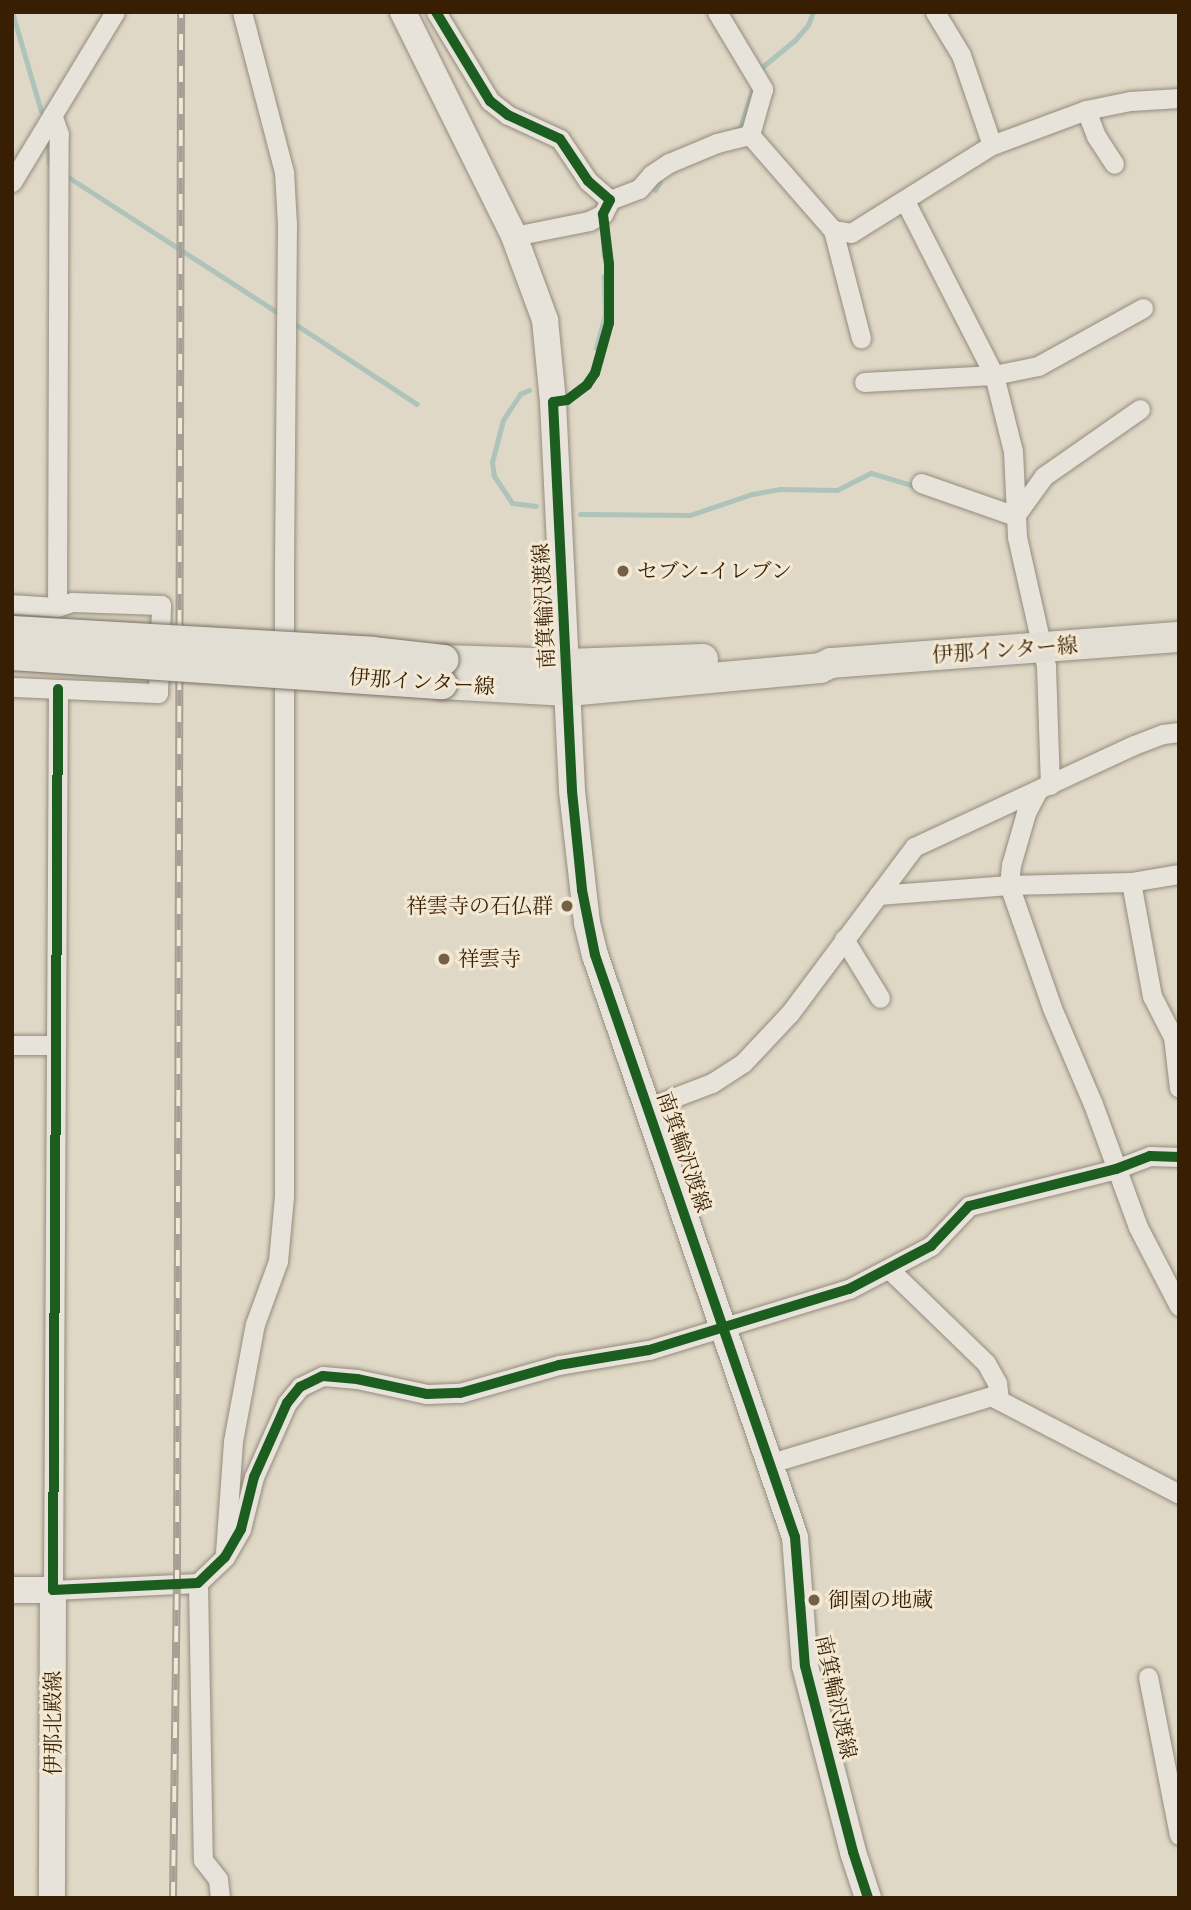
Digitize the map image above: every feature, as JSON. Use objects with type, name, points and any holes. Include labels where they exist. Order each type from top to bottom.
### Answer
[{"type":"main road","name":"南箕輪沢渡線","points":[[403,12],[514,236],[540,302],[550,350],[572,791],[587,923],[596,956],[771,1463],[797,1548],[805,1666],[853,1852],[868,1898]]},
{"type":"main road","name":"伊那インター線","points":[[12,631],[372,652],[443,672]]},
{"type":"main road","name":"伊那インター線","points":[[12,655],[568,677],[821,657],[831,663],[1179,637]]},
{"type":"main road","points":[[12,1590],[54,1590]]},
{"type":"main road","name":"伊那北殿線","points":[[52,1898],[54,1590]]},
{"type":"street","points":[[12,182],[115,12]]},
{"type":"street","points":[[225,1557],[233,1441],[255,1324],[278,1261],[284,1182],[287,225],[284,172],[242,12]]},
{"type":"street","points":[[436,12],[490,101],[508,115],[560,139],[588,181],[610,200]]},
{"type":"street","points":[[717,12],[763,89],[750,135]]},
{"type":"street","points":[[935,12],[961,55],[992,145]]},
{"type":"street","points":[[834,230],[851,233],[992,145],[1086,110],[1177,95]]},
{"type":"street","points":[[1086,110],[1096,136],[1114,164]]},
{"type":"street","points":[[52,115],[59,134],[57,607]]},
{"type":"street","points":[[514,236],[589,221],[603,214],[610,200],[639,189],[651,175],[669,163],[717,143],[750,135]]},
{"type":"street","points":[[750,135],[834,230],[860,338]]},
{"type":"street","points":[[905,201],[994,375],[1013,451],[1015,516],[1022,568],[1046,666],[1044,787],[1026,813],[1011,865],[1009,885],[1052,1008],[1093,1104],[1138,1227],[1179,1306]]},
{"type":"street","points":[[863,382],[994,375],[1038,366],[1143,308]]},
{"type":"street","points":[[1015,516],[1044,476],[1140,408]]},
{"type":"street","points":[[921,483],[1015,516]]},
{"type":"street","points":[[12,604],[57,607],[72,602],[161,605],[158,694],[12,687]]},
{"type":"street","points":[[58,689],[50,1045],[54,1590],[198,1583],[225,1557],[241,1529],[254,1477],[277,1422],[287,1403],[310,1381],[323,1376],[427,1394],[460,1394],[559,1365],[649,1350],[849,1289],[890,1270],[931,1246],[969,1206],[1116,1169],[1150,1156],[1179,1157]]},
{"type":"street","points":[[649,1107],[712,1083],[743,1063],[789,1013],[914,847],[1153,737],[1179,732]]},
{"type":"street","points":[[878,895],[1009,885],[1131,882],[1179,874]]},
{"type":"street","points":[[1131,882],[1152,996],[1173,1037],[1179,1088]]},
{"type":"street","points":[[844,939],[880,998]]},
{"type":"street","points":[[12,1045],[50,1045]]},
{"type":"street","points":[[890,1270],[986,1363],[997,1383],[999,1399]]},
{"type":"street","points":[[771,1463],[990,1396],[1179,1494]]},
{"type":"street","points":[[198,1583],[202,1860],[218,1880],[220,1898]]},
{"type":"street","points":[[1148,1677],[1179,1835]]},
{"type":"waterway","points":[[12,12],[41,111]]},
{"type":"waterway","points":[[761,68],[795,40],[808,25],[813,12]]},
{"type":"waterway","points":[[736,129],[740,128],[754,84]]},
{"type":"waterway","points":[[48,145],[49,163],[52,166]]},
{"type":"waterway","points":[[65,175],[280,314]]},
{"type":"waterway","points":[[655,190],[660,182]]},
{"type":"waterway","points":[[602,223],[604,256]]},
{"type":"waterway","points":[[596,348],[605,314],[604,276]]},
{"type":"waterway","points":[[292,322],[417,404]]},
{"type":"waterway","points":[[529,390],[520,394],[503,420],[492,462],[494,476],[512,503],[536,506]]},
{"type":"waterway","points":[[580,514],[690,515],[752,494],[780,489],[837,490],[871,473],[915,486]]},
{"type":"railway","points":[[173,1898],[177,1586],[181,12]]},
{"type":"cycle path","points":[[436,12],[490,101],[508,115],[560,139],[588,181],[610,200],[603,214],[609,264],[609,323],[595,373],[587,385],[567,400],[553,402],[572,791],[582,890],[595,955],[795,1537],[805,1666],[853,1852],[868,1898]]},
{"type":"cycle path","points":[[58,689],[53,1590],[198,1583],[225,1557],[241,1529],[254,1477],[287,1403],[300,1387],[323,1376],[357,1379],[427,1394],[460,1393],[559,1365],[649,1350],[849,1289],[931,1246],[969,1206],[1116,1169],[1150,1156],[1179,1157]]},
{"type":"place","name":"セブン-イレブン","points":[[623,571]]},
{"type":"place","name":"祥雲寺の石仏群","points":[[567,906]]},
{"type":"place","name":"祥雲寺","points":[[444,959]]},
{"type":"place","name":"御園の地蔵","points":[[814,1600]]}]
